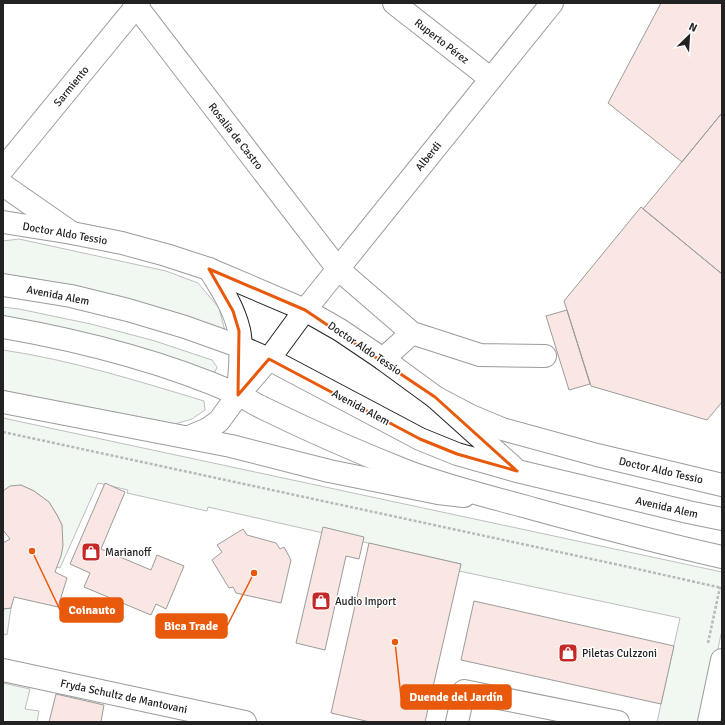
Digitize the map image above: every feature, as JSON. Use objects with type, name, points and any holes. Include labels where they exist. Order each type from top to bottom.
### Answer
[{"type":"main road","name":"Ruperto Pérez","points":[[394,3],[490,79]]},
{"type":"main road","name":"Alberdi","points":[[189,437],[208,429],[219,420],[238,394],[269,359],[305,310],[552,3]]},
{"type":"main road","name":"Sarmiento","points":[[3,169],[136,4]]},
{"type":"main road","name":"Rosalía de Castro","points":[[136,4],[338,269],[412,333]]},
{"type":"main road","points":[[3,185],[72,233]]},
{"type":"main road","name":"Doctor Aldo Tessio","points":[[3,222],[122,243],[209,269],[305,310],[340,330],[435,397],[471,416],[502,428],[597,455],[722,485]]},
{"type":"main road","points":[[209,269],[223,291],[233,311],[239,330],[241,347],[238,394]]},
{"type":"main road","name":"Avenida Alem","points":[[3,285],[71,296],[128,310],[185,327],[241,347],[269,359],[420,439],[457,454],[517,471],[722,519]]},
{"type":"main road","points":[[3,327],[86,343],[139,357],[238,394],[268,411],[355,451],[441,484],[602,528],[722,556]]},
{"type":"main road","points":[[383,359],[412,333],[480,355],[545,356]]},
{"type":"main road","points":[[435,397],[517,471]]},
{"type":"main road","points":[[3,402],[154,432],[189,437],[329,470],[438,493],[499,500]]},
{"type":"main road","points":[[709,722],[719,690],[722,660]]},
{"type":"main road","name":"Fryda Schultz de Mantovani","points":[[3,670],[245,722]]},
{"type":"main road","points":[[457,722],[464,691],[618,722]]},
{"type":"path","points":[[3,432],[722,588]]},
{"type":"highlighted area","points":[[209,269],[305,310],[435,397],[517,471],[457,454],[420,439],[269,359],[238,395],[239,331],[233,311]]},
{"type":"green space","points":[[19,239],[166,271],[198,283],[219,308],[226,335],[3,278],[3,241]]},
{"type":"green space","points":[[3,307],[91,324],[155,341],[212,360],[217,367],[215,372],[207,372],[3,319]]},
{"type":"green space","points":[[3,350],[54,359],[154,386],[204,401],[205,410],[192,419],[168,426],[111,417],[3,390]]},
{"type":"green space","points":[[3,418],[722,572],[722,630],[702,722],[657,722],[680,618],[459,571],[461,564],[208,507],[207,511],[127,493],[128,490],[98,483],[60,568],[57,567],[62,525],[49,502],[34,491],[21,485],[3,491]]},
{"type":"green space","points":[[11,608],[7,635],[3,634],[3,609]]},
{"type":"green space","points":[[3,683],[30,689],[25,709],[39,711],[37,722],[3,722]]},
{"type":"building","points":[[661,3],[722,3],[722,113],[682,162],[608,103]]},
{"type":"building","points":[[722,113],[722,274],[643,209]]},
{"type":"building","points":[[641,207],[722,274],[722,402],[707,420],[591,386],[564,301]]},
{"type":"building","points":[[567,310],[590,384],[569,390],[546,316]]},
{"type":"building","name":"Marianoff","points":[[105,483],[125,492],[101,549],[151,570],[157,555],[184,566],[166,609],[156,604],[151,615],[84,587],[90,573],[70,564]]},
{"type":"building","points":[[21,485],[34,491],[49,502],[62,525],[63,546],[55,572],[67,578],[58,607],[14,597],[11,608],[3,609],[3,543],[10,539],[3,530],[3,491],[10,486]]},
{"type":"building","name":"Audio Import","points":[[323,527],[364,537],[359,559],[346,556],[325,650],[296,643]]},
{"type":"building","points":[[243,529],[247,535],[276,543],[280,549],[284,547],[291,560],[281,603],[236,593],[233,587],[229,588],[212,560],[222,552],[217,545]]},
{"type":"building","points":[[369,543],[461,564],[425,722],[370,722],[331,713]]},
{"type":"building","name":"Piletas Culzzoni","points":[[474,601],[674,646],[661,704],[461,660]]},
{"type":"building","points":[[56,694],[104,705],[101,722],[49,722]]},
{"type":"place","name":"Coinauto","points":[[32,551]]},
{"type":"place","name":"Marianoff","points":[[91,552]]},
{"type":"place","name":"Bica Trade","points":[[254,573]]},
{"type":"place","name":"Audio Import","points":[[321,601]]},
{"type":"place","name":"Duende del Jardín","points":[[395,642]]},
{"type":"place","name":"Piletas Culzzoni","points":[[568,653]]}]
